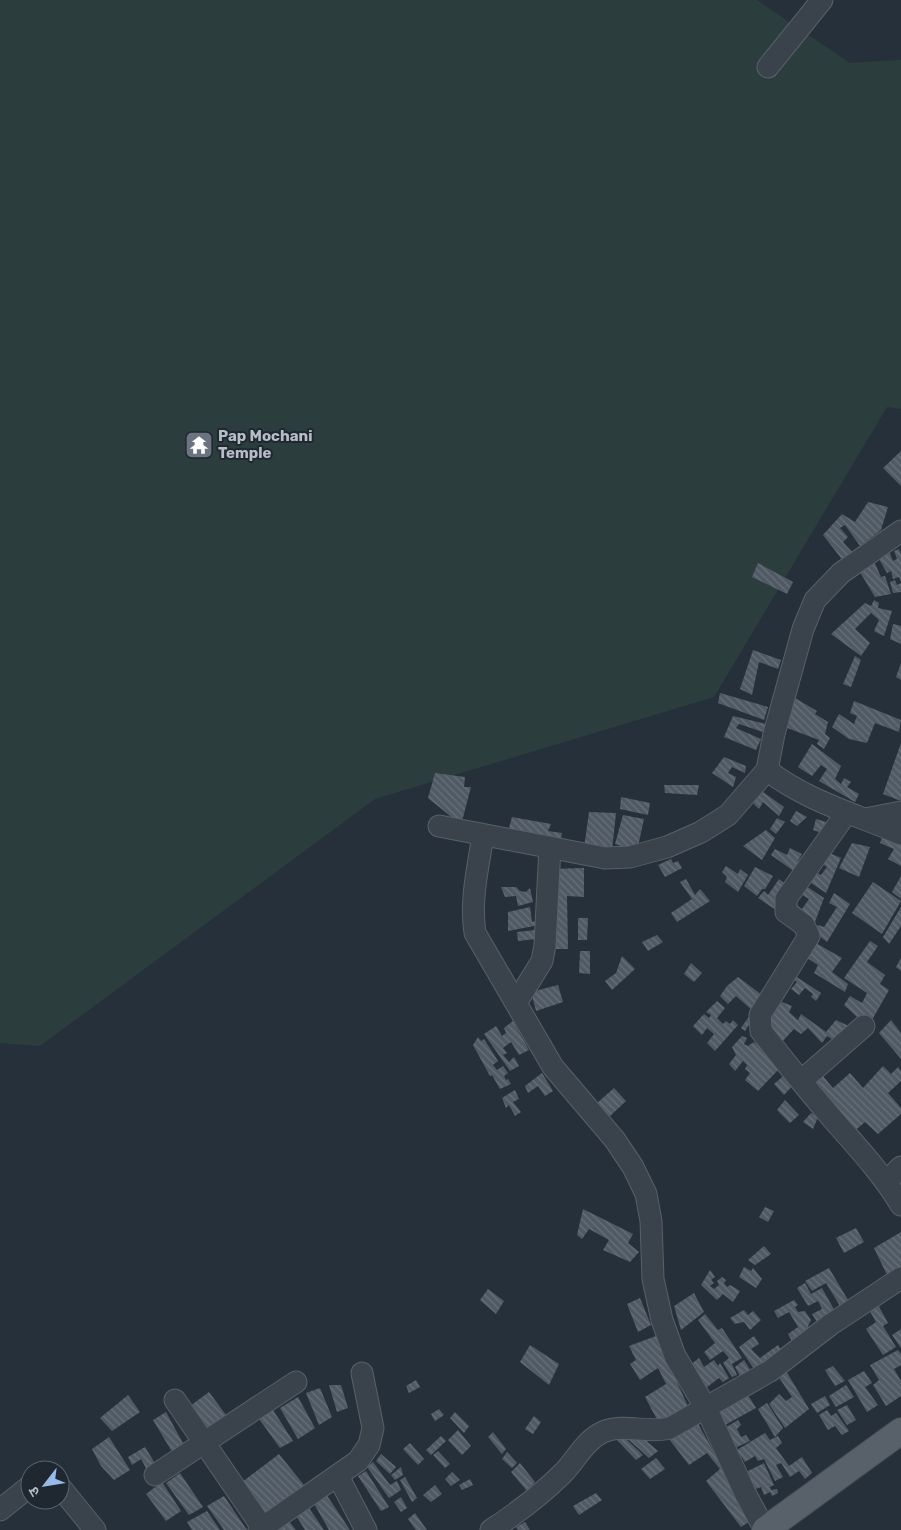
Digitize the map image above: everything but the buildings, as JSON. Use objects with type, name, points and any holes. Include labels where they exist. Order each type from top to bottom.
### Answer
[{"type":"main road","points":[[765,1530],[901,1431]]},
{"type":"street","points":[[768,67],[822,0]]},
{"type":"street","points":[[439,826],[605,858],[630,857],[667,847],[701,832],[728,815],[767,770],[774,734],[803,629],[815,600],[841,573],[901,531]]},
{"type":"street","points":[[767,770],[787,786],[805,795],[901,834]]},
{"type":"street","points":[[901,812],[856,816],[786,899],[786,912],[804,925],[809,936],[760,1016],[761,1032],[801,1081],[894,1174],[901,1205]]},
{"type":"street","points":[[483,835],[473,894],[472,916],[475,933],[553,1067],[616,1140],[633,1167],[646,1194],[651,1221],[653,1279],[662,1320],[675,1356],[706,1408],[746,1495],[765,1530]]},
{"type":"street","points":[[516,1003],[542,961],[545,945],[550,847]]},
{"type":"street","points":[[801,1081],[864,1026]]},
{"type":"street","points":[[491,1530],[540,1495],[564,1471],[586,1444],[600,1433],[613,1429],[657,1432],[670,1428],[770,1371],[830,1325],[901,1278]]},
{"type":"street","points":[[175,1400],[262,1529],[358,1461],[370,1446],[373,1428],[362,1373]]},
{"type":"street","points":[[155,1475],[205,1444],[296,1382]]},
{"type":"street","points":[[338,1476],[366,1530]]},
{"type":"street","points":[[0,1510],[20,1494]]},
{"type":"street","points":[[70,1499],[95,1530]]},
{"type":"green space","points":[[0,0],[757,0],[850,63],[901,60],[901,409],[887,407],[714,697],[375,799],[40,1046],[0,1043]]},
{"type":"place","name":"Pap Mochani Temple","points":[[199,445]]}]
